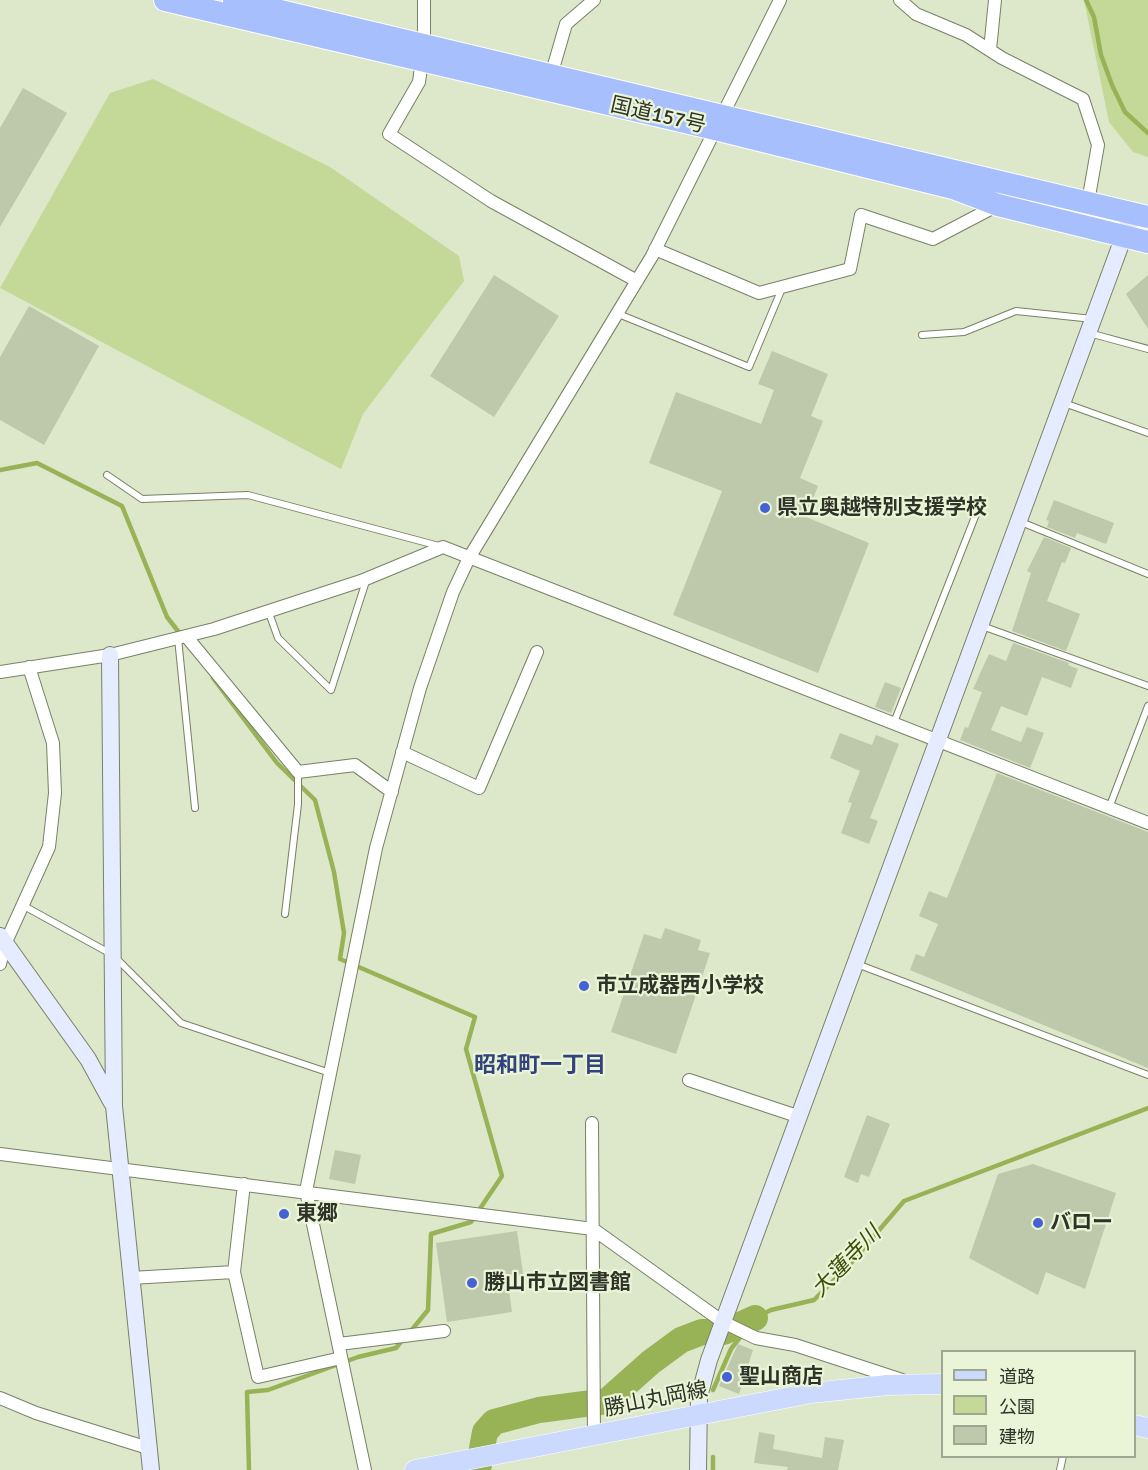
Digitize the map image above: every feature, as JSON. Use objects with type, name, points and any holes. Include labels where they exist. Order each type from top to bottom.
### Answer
[{"type":"highway","name":"国道157号","points":[[165,0],[423,53],[719,122],[1088,202],[1140,216]]},
{"type":"highway","name":"国道157号","points":[[234,0],[423,53]]},
{"type":"highway","name":"国道157号","points":[[719,122],[953,188],[998,205],[1148,242]]},
{"type":"main road","name":"勝山丸岡線","points":[[415,1470],[698,1417],[811,1393],[912,1384],[941,1384]]},
{"type":"street","points":[[424,0],[423,53],[418,82],[389,134],[491,201],[637,281]]},
{"type":"street","points":[[549,82],[566,24],[594,0]]},
{"type":"street","points":[[365,1470],[306,1191],[376,848],[420,688],[453,592],[469,558],[655,249],[780,0]]},
{"type":"street","points":[[900,0],[916,14],[966,35],[1083,99],[1098,145],[1088,202]]},
{"type":"street","points":[[990,50],[995,0]]},
{"type":"street","points":[[655,249],[759,293],[850,269],[861,215],[933,239],[998,205]]},
{"type":"street","points":[[698,1470],[698,1417],[702,1380],[797,1116],[856,964],[935,742],[1124,237],[1140,216]]},
{"type":"street","points":[[0,672],[110,655],[269,613],[367,578],[443,547],[893,726],[1148,823]]},
{"type":"street","points":[[182,637],[298,772],[355,765],[392,792]]},
{"type":"street","points":[[402,752],[479,788],[537,652]]},
{"type":"street","points":[[110,655],[114,1106],[151,1470]]},
{"type":"street","points":[[0,964],[3,940],[24,906],[49,847],[55,793],[53,743],[29,667]]},
{"type":"street","points":[[3,940],[88,1059],[114,1106]]},
{"type":"street","points":[[689,1080],[797,1116]]},
{"type":"street","points":[[592,1123],[594,1437]]},
{"type":"street","points":[[0,1154],[593,1229],[723,1322],[756,1338],[795,1345],[912,1384]]},
{"type":"street","points":[[244,1184],[234,1272],[258,1377],[341,1358]]},
{"type":"street","points":[[131,1278],[234,1272]]},
{"type":"street","points":[[339,1344],[444,1331]]},
{"type":"street","points":[[0,1398],[36,1413],[148,1448]]},
{"type":"lane","points":[[616,313],[749,367],[784,285]]},
{"type":"lane","points":[[922,334],[964,332],[1016,311],[1091,326],[1148,349]]},
{"type":"lane","points":[[1063,403],[1148,433]]},
{"type":"lane","points":[[107,475],[142,499],[248,495],[443,547]]},
{"type":"lane","points":[[893,726],[980,504]]},
{"type":"lane","points":[[1018,520],[1148,574]]},
{"type":"lane","points":[[269,613],[279,638],[331,690],[367,578]]},
{"type":"lane","points":[[979,625],[1148,686]]},
{"type":"lane","points":[[182,637],[195,808]]},
{"type":"lane","points":[[1109,808],[1148,706]]},
{"type":"lane","points":[[285,914],[298,804],[298,772]]},
{"type":"lane","points":[[24,906],[112,955],[181,1023],[330,1073]]},
{"type":"lane","points":[[856,964],[1148,1075]]},
{"type":"green space","points":[[1084,0],[1148,0],[1148,157],[1133,152],[1109,122]]},
{"type":"green space","points":[[153,79],[330,167],[459,256],[464,281],[363,414],[341,469],[0,288],[110,93]]},
{"type":"building","points":[[23,88],[67,113],[0,227],[0,128]]},
{"type":"building","points":[[494,275],[559,316],[494,417],[430,376]]},
{"type":"building","points":[[1148,275],[1148,329],[1126,294]]},
{"type":"building","points":[[29,306],[99,346],[44,445],[0,420],[0,357]]},
{"type":"building","points":[[772,351],[828,374],[811,416],[823,421],[800,478],[818,486],[806,517],[869,543],[818,673],[673,615],[722,491],[649,463],[676,392],[761,424],[774,390],[758,384]]},
{"type":"building","points":[[1054,500],[1114,523],[1106,544],[1077,533],[1075,538],[1047,527],[1049,521],[1046,520]]},
{"type":"building","points":[[1044,537],[1071,548],[1065,563],[1062,562],[1047,601],[1080,614],[1066,651],[1012,631],[1031,573],[1027,571]]},
{"type":"building","points":[[1013,643],[1069,663],[1068,665],[1078,669],[1071,688],[1042,677],[1027,716],[1001,706],[991,730],[1021,742],[1027,727],[1044,733],[1030,768],[960,740],[965,727],[968,728],[982,692],[973,689],[989,654],[1006,661]]},
{"type":"building","points":[[885,682],[901,688],[891,713],[875,707]]},
{"type":"building","points":[[840,733],[872,745],[876,735],[899,744],[870,818],[878,821],[869,844],[841,833],[852,803],[848,802],[860,771],[830,758]]},
{"type":"building","points":[[997,773],[1148,832],[1148,1068],[910,970],[916,954],[924,957],[938,924],[919,916],[929,891],[947,898]]},
{"type":"building","points":[[665,928],[701,940],[698,950],[710,953],[676,1054],[611,1032],[644,934],[661,939]]},
{"type":"building","points":[[867,1115],[890,1124],[869,1177],[861,1174],[858,1183],[844,1177]]},
{"type":"building","points":[[335,1150],[361,1155],[355,1184],[329,1179]]},
{"type":"building","points":[[1033,1164],[1116,1193],[1085,1289],[1046,1272],[1038,1295],[969,1258],[998,1174]]},
{"type":"building","points":[[517,1231],[524,1280],[508,1283],[512,1312],[447,1322],[436,1243]]},
{"type":"building","points":[[738,1344],[753,1350],[739,1394],[719,1386]]},
{"type":"building","points":[[759,1432],[775,1435],[773,1449],[822,1458],[825,1437],[844,1440],[838,1470],[787,1470],[788,1467],[754,1463]]},
{"type":"waterway","points":[[1086,0],[1094,17],[1101,55],[1112,85],[1125,112],[1148,133]]},
{"type":"waterway","points":[[0,470],[37,463],[122,506],[167,617],[181,635]]},
{"type":"waterway","points":[[213,678],[277,763],[315,800],[334,872],[344,933],[340,959],[475,1017],[466,1049],[502,1176],[471,1222],[431,1234],[428,1310],[410,1332]]},
{"type":"waterway","name":"大蓮寺川","points":[[713,1390],[731,1349],[755,1318],[771,1310],[814,1300],[851,1263],[904,1201],[1148,1108]]},
{"type":"waterway","name":"大蓮寺川","points":[[478,1470],[485,1432],[494,1422],[539,1410],[607,1401],[651,1362],[681,1340],[702,1332],[724,1332],[755,1318]]},
{"type":"waterway","points":[[249,1470],[247,1392],[268,1390],[358,1357],[396,1348],[404,1338]]},
{"type":"waterway","points":[[713,1457],[713,1470]]},
{"type":"place","name":"県立奥越特別支援学校","points":[[765,508]]},
{"type":"place","name":"市立成器西小学校","points":[[584,986]]},
{"type":"place","name":"東郷","points":[[284,1214]]},
{"type":"place","name":"バロー","points":[[1038,1223]]},
{"type":"place","name":"勝山市立図書館","points":[[472,1283]]},
{"type":"place","name":"聖山商店","points":[[727,1377]]},
{"type":"district","name":"昭和町一丁目","points":[[540,1066]]}]
